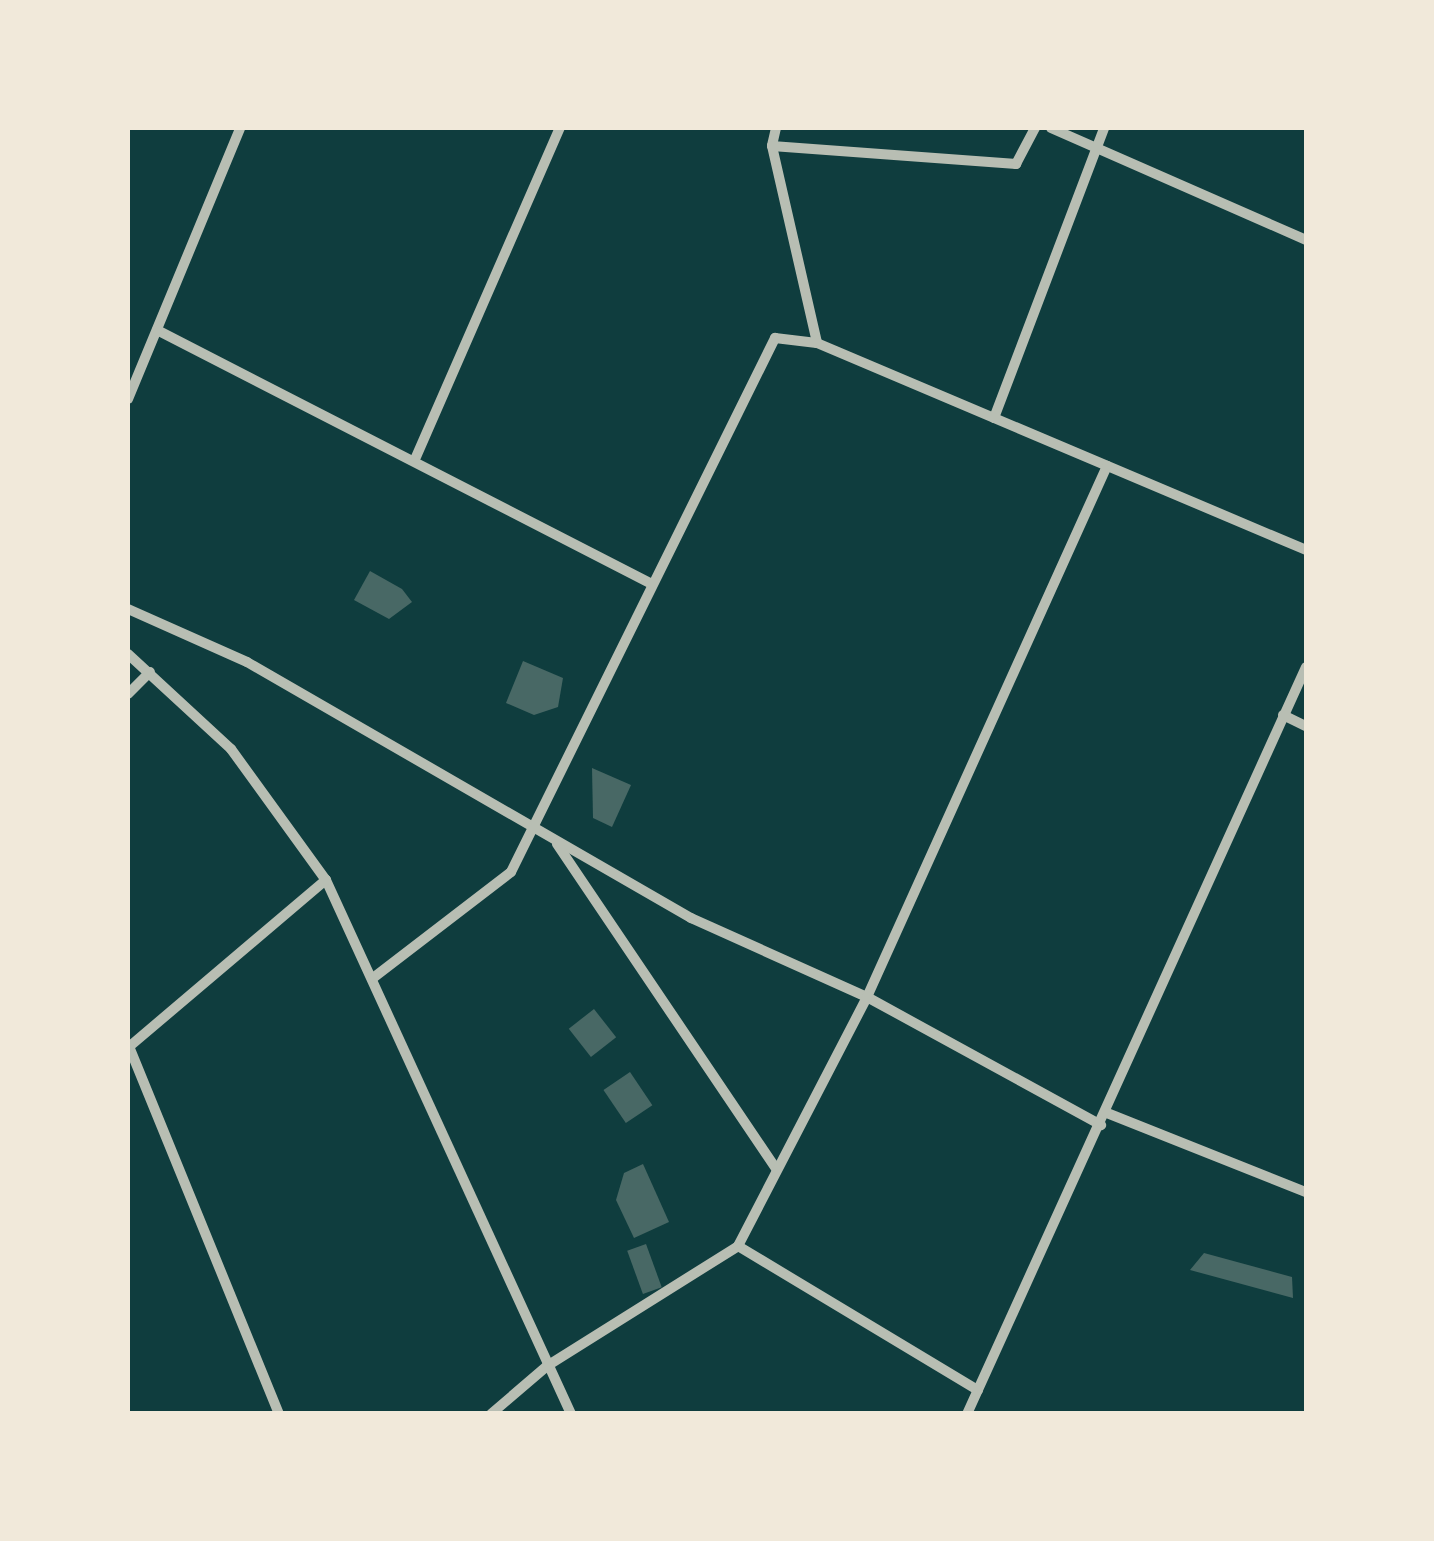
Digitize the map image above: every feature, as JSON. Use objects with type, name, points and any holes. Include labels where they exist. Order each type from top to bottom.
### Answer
[{"type":"street","points":[[128,399],[133,372],[157,330],[240,128]]},
{"type":"street","points":[[416,456],[560,128]]},
{"type":"street","points":[[776,128],[772,146],[816,343]]},
{"type":"street","points":[[772,146],[1016,164],[1035,128]]},
{"type":"street","points":[[1051,128],[1098,142],[1306,240]]},
{"type":"street","points":[[994,418],[1104,128]]},
{"type":"street","points":[[157,330],[416,456],[650,583]]},
{"type":"street","points":[[372,978],[482,900],[510,872],[766,348],[786,336],[816,343],[1306,550]]},
{"type":"street","points":[[492,1414],[547,1366],[738,1246],[867,997],[1107,466]]},
{"type":"street","points":[[128,609],[247,662],[530,829],[766,956],[867,997],[1101,1126]]},
{"type":"street","points":[[128,654],[231,749],[326,880],[571,1414]]},
{"type":"street","points":[[967,1414],[1306,668]]},
{"type":"street","points":[[128,694],[150,672]]},
{"type":"street","points":[[1283,716],[1306,726]]},
{"type":"street","points":[[555,841],[777,1170]]},
{"type":"street","points":[[279,1414],[128,1045],[326,880]]},
{"type":"street","points":[[1107,1113],[1306,1192]]},
{"type":"street","points":[[738,1246],[978,1390]]},
{"type":"building","points":[[370,571],[402,589],[412,602],[389,619],[354,600]]},
{"type":"building","points":[[523,661],[563,678],[558,707],[534,715],[506,703]]},
{"type":"building","points":[[592,768],[631,785],[612,827],[593,818]]},
{"type":"building","points":[[594,1009],[616,1037],[591,1057],[569,1029]]},
{"type":"building","points":[[630,1072],[652,1105],[626,1123],[603,1090]]},
{"type":"building","points":[[643,1164],[669,1222],[634,1238],[616,1200],[624,1173]]},
{"type":"building","points":[[646,1244],[662,1287],[643,1294],[627,1251]]},
{"type":"building","points":[[1204,1253],[1292,1277],[1293,1298],[1190,1270]]}]
